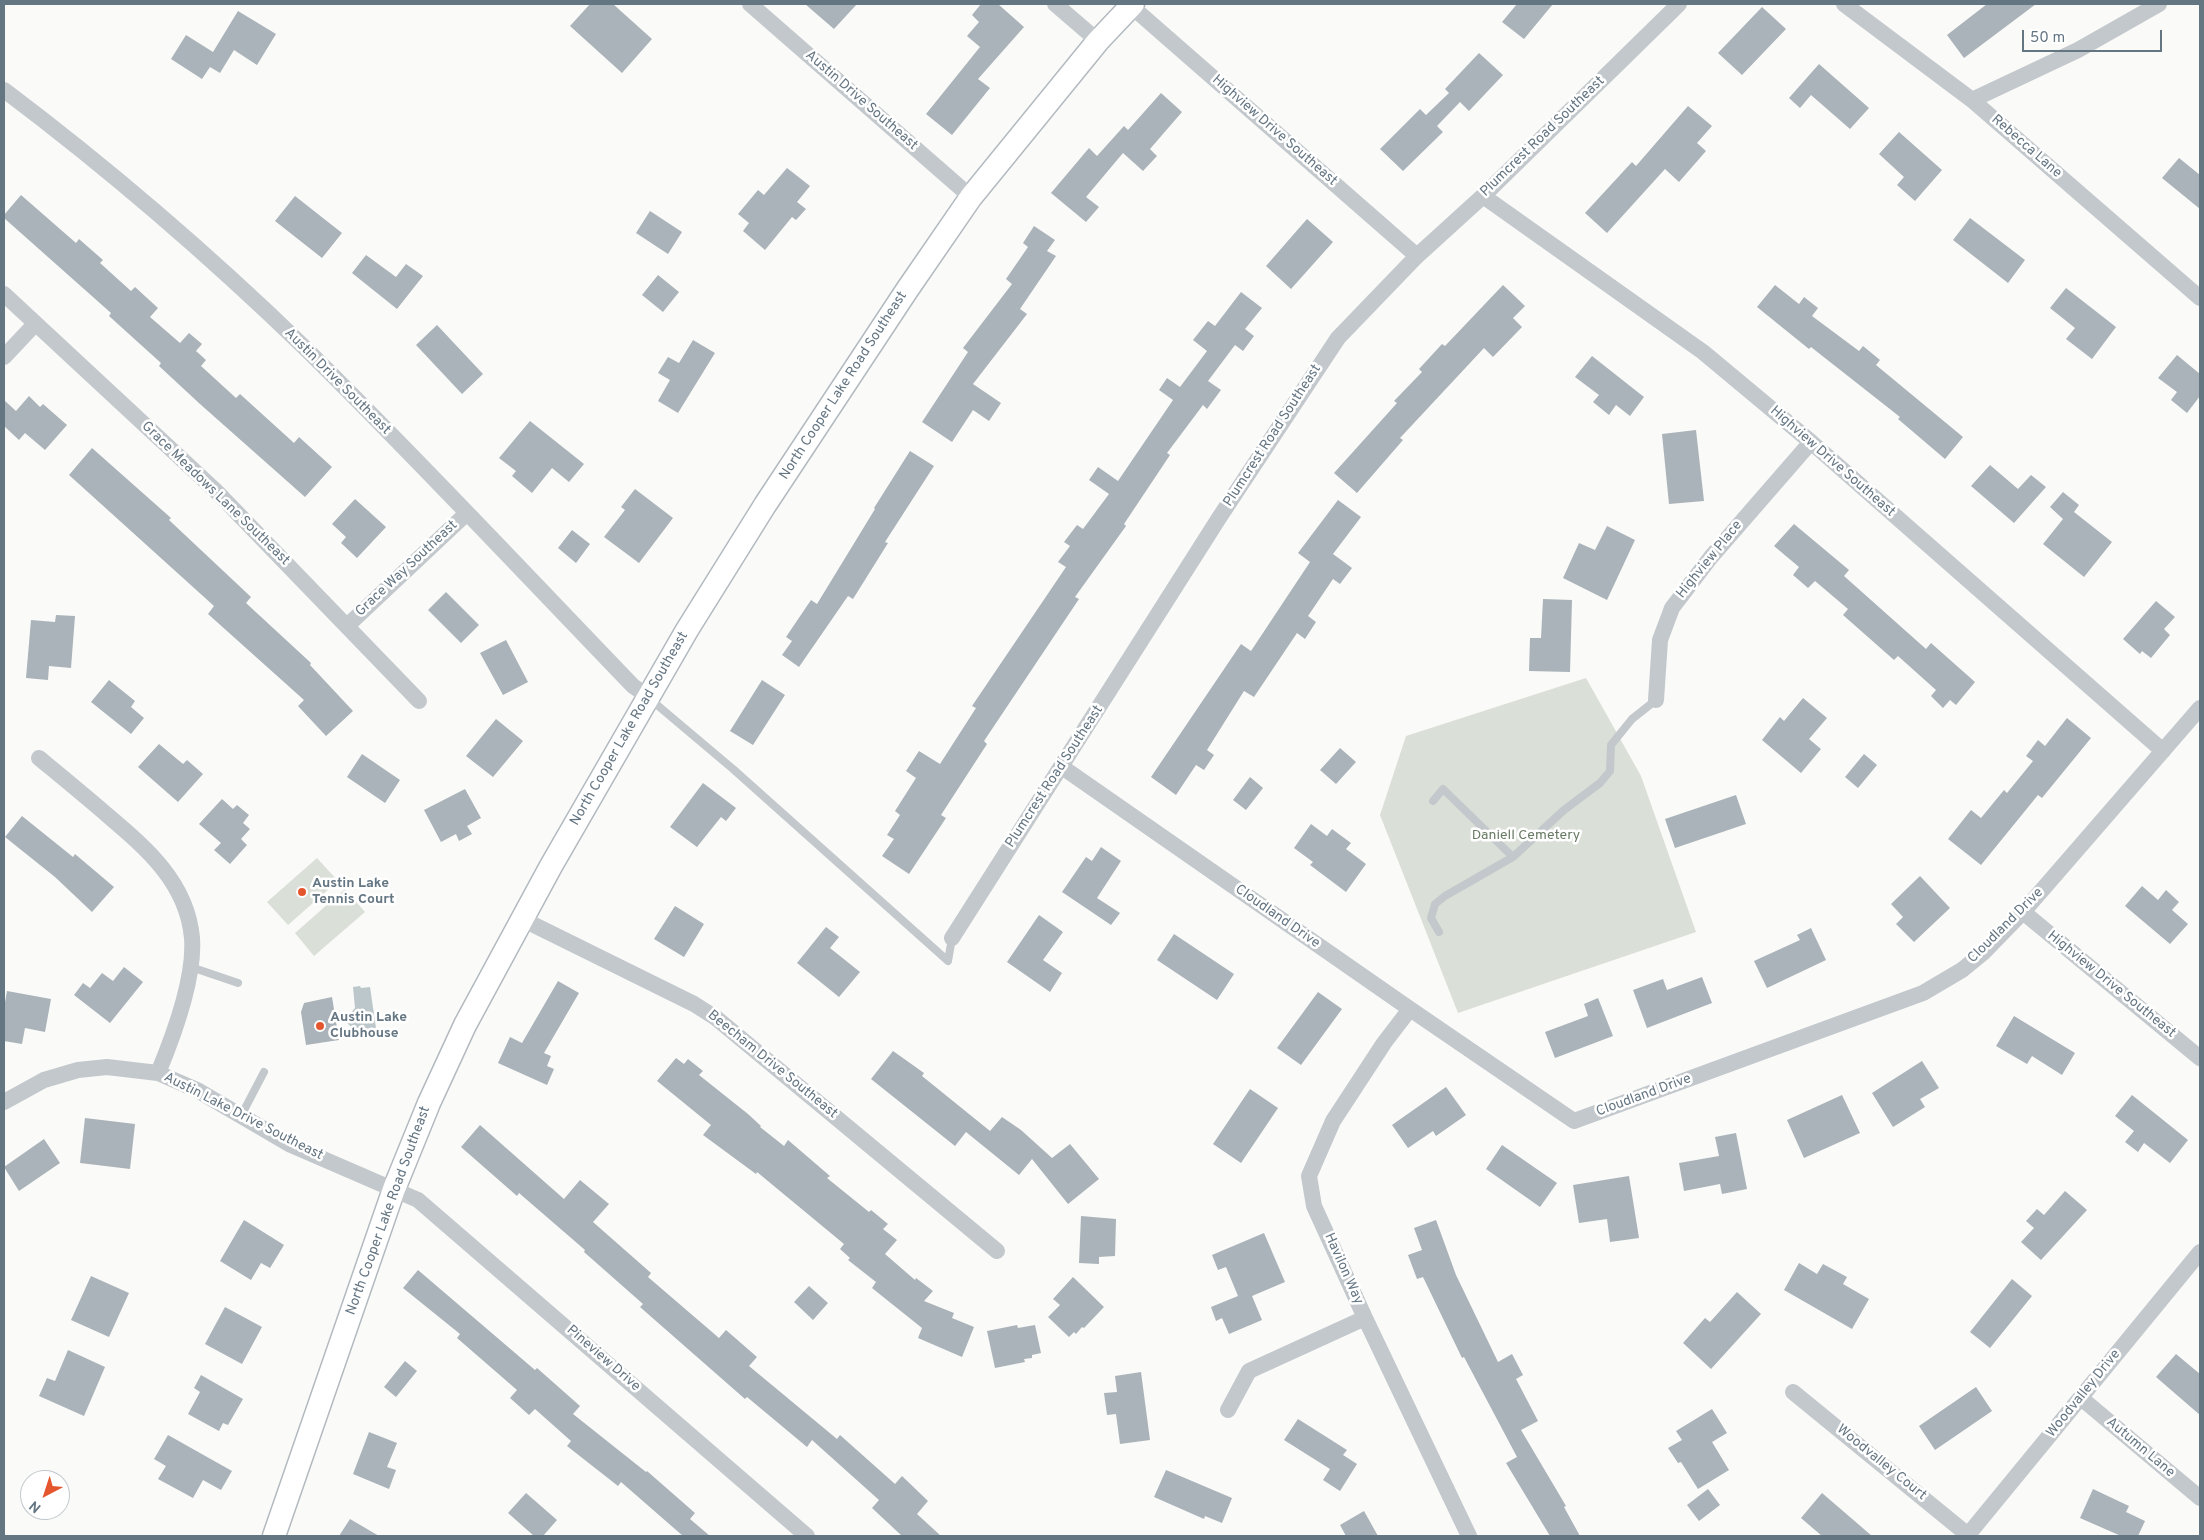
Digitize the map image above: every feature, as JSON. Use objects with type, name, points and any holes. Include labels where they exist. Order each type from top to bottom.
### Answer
[{"type":"street","name":"Austin Drive Southeast","points":[[750,4],[971,197]]},
{"type":"street","points":[[1055,4],[1098,41]]},
{"type":"street","name":"Plumcrest Road Southeast","points":[[952,938],[1219,518],[1338,338],[1417,256],[1483,196],[1679,4]]},
{"type":"street","name":"Rebecca Lane","points":[[1844,4],[1972,100],[2200,298]]},
{"type":"street","points":[[1972,100],[2078,50],[2159,4]]},
{"type":"street","name":"North Cooper Lake Road Southeast","points":[[274,1536],[394,1189],[429,1104],[461,1033],[598,782],[687,630],[765,505],[844,384],[971,197],[1098,41],[1132,5]]},
{"type":"street","name":"Highview Drive Southeast","points":[[1132,5],[1417,256]]},
{"type":"street","name":"Austin Drive Southeast","points":[[4,90],[73,142],[204,255],[311,354],[415,458],[466,514],[633,686],[648,697]]},
{"type":"street","name":"Highview Drive Southeast","points":[[1483,196],[1704,352],[1810,442],[2163,751]]},
{"type":"street","name":"Grace Meadows Lane Southeast","points":[[4,294],[216,491],[348,625],[419,701]]},
{"type":"street","points":[[4,357],[35,324]]},
{"type":"street","name":"Highview Place","points":[[1656,700],[1660,640],[1672,608],[1711,557],[1810,442]]},
{"type":"street","name":"Grace Way Southeast","points":[[348,625],[466,514]]},
{"type":"street","name":"Cloudland Drive","points":[[1062,767],[1574,1121],[1923,993],[1962,970],[1984,952],[2023,912],[2200,708]]},
{"type":"street","points":[[39,758],[142,844],[163,867],[178,889],[188,915],[192,939],[191,967],[168,1050],[158,1073]]},
{"type":"street","name":"Highview Drive Southeast","points":[[2023,912],[2200,1058]]},
{"type":"street","name":"Beecham Drive Southeast","points":[[522,919],[694,1004],[716,1018],[997,1251]]},
{"type":"street","name":"Havilon Way","points":[[1410,1009],[1384,1043],[1333,1121],[1309,1176],[1314,1206],[1469,1536]]},
{"type":"street","name":"Austin Lake Drive Southeast","points":[[4,1102],[44,1080],[78,1070],[107,1067],[158,1073],[197,1090],[291,1145],[394,1189]]},
{"type":"street","name":"Pineview Drive","points":[[394,1189],[418,1200],[807,1536]]},
{"type":"street","name":"Woodvalley Drive","points":[[1968,1536],[2200,1252]]},
{"type":"street","points":[[1228,1410],[1249,1371],[1365,1318]]},
{"type":"street","name":"Woodvalley Court","points":[[1793,1392],[1968,1536]]},
{"type":"street","name":"Autumn Lane","points":[[2080,1398],[2200,1498]]},
{"type":"lane","points":[[648,697],[733,769],[948,961],[952,938]]},
{"type":"lane","points":[[1439,932],[1431,918],[1435,904],[1444,896],[1513,857],[1564,810],[1600,783],[1610,771],[1611,745],[1632,719],[1656,700]]},
{"type":"lane","points":[[1433,801],[1443,789],[1513,857]]},
{"type":"lane","points":[[191,967],[238,983]]},
{"type":"lane","points":[[242,1116],[264,1072]]},
{"type":"green space","name":"Daniell Cemetery","points":[[1586,678],[1641,776],[1696,932],[1458,1013],[1380,815],[1406,736]]},
{"type":"green space","name":"Austin Lake Tennis Court","points":[[317,858],[338,881],[288,925],[267,902]]},
{"type":"green space","name":"Austin Lake Tennis Court","points":[[345,889],[365,912],[314,956],[295,933]]},
{"type":"shaded area","points":[[360,986],[361,988],[370,987],[376,1028],[356,1031],[347,1023],[347,1017],[355,1008],[353,987]]},
{"type":"building","points":[[590,4],[613,4],[652,39],[622,73],[570,26]]},
{"type":"building","points":[[805,4],[857,4],[834,29]]},
{"type":"building","points":[[981,4],[998,4],[1024,27],[978,79],[990,88],[952,135],[926,114],[980,47],[967,36],[979,22],[972,15]]},
{"type":"building","points":[[1517,4],[1553,4],[1524,39],[1502,22]]},
{"type":"building","points":[[1987,4],[2036,4],[1964,58],[1947,35]]},
{"type":"building","points":[[1762,7],[1786,29],[1742,75],[1718,53]]},
{"type":"building","points":[[238,11],[276,34],[257,65],[234,50],[220,73],[210,67],[202,79],[171,59],[186,35],[213,52]]},
{"type":"building","points":[[1479,53],[1503,75],[1469,111],[1460,102],[1437,126],[1443,132],[1403,171],[1380,149],[1420,109],[1426,115],[1449,93],[1445,89]]},
{"type":"building","points":[[1819,64],[1869,108],[1850,129],[1811,95],[1800,108],[1789,98]]},
{"type":"building","points":[[1161,93],[1182,112],[1150,149],[1157,156],[1143,171],[1123,153],[1086,197],[1099,207],[1086,222],[1051,193],[1089,148],[1097,156],[1124,126],[1128,130]]},
{"type":"building","points":[[1688,106],[1712,126],[1697,143],[1706,151],[1679,182],[1665,169],[1607,233],[1585,213],[1632,162],[1636,166]]},
{"type":"building","points":[[1899,132],[1942,170],[1915,201],[1897,185],[1904,177],[1879,154]]},
{"type":"building","points":[[2179,158],[2200,175],[2200,209],[2162,178]]},
{"type":"building","points":[[787,168],[810,186],[797,202],[806,209],[796,220],[792,217],[765,250],[743,231],[749,223],[738,214],[758,190],[764,195]]},
{"type":"building","points":[[21,195],[76,243],[79,239],[103,260],[100,263],[131,291],[135,287],[158,308],[150,317],[180,343],[189,333],[202,344],[196,351],[206,360],[201,366],[236,398],[240,394],[294,443],[299,437],[332,467],[305,497],[159,366],[161,363],[109,316],[111,313],[4,218],[4,215]]},
{"type":"building","points":[[295,196],[342,233],[322,258],[275,221]]},
{"type":"building","points":[[650,211],[682,232],[668,254],[636,233]]},
{"type":"building","points":[[1970,218],[2025,260],[2008,283],[1953,240]]},
{"type":"building","points":[[1307,219],[1333,242],[1291,289],[1266,266]]},
{"type":"building","points":[[1034,226],[1055,240],[1047,251],[1056,256],[1020,309],[1027,314],[973,384],[1001,403],[989,421],[973,410],[952,442],[922,422],[968,352],[963,348],[1012,284],[1006,279],[1028,247],[1023,243]]},
{"type":"building","points":[[366,255],[396,277],[406,264],[423,276],[397,309],[352,273]]},
{"type":"building","points":[[658,275],[679,292],[663,312],[642,295]]},
{"type":"building","points":[[1503,285],[1525,306],[1513,318],[1522,327],[1493,357],[1484,348],[1400,438],[1403,440],[1357,493],[1334,473],[1397,403],[1394,401],[1422,372],[1419,369],[1442,344],[1445,346]]},
{"type":"building","points":[[1775,285],[1799,304],[1804,297],[1818,308],[1812,316],[1859,351],[1863,346],[1880,360],[1876,365],[1963,437],[1945,459],[1898,419],[1900,417],[1811,347],[1809,349],[1757,307]]},
{"type":"building","points":[[2066,288],[2116,327],[2092,359],[2066,339],[2075,328],[2050,308]]},
{"type":"building","points":[[1241,292],[1262,308],[1245,329],[1254,336],[1243,351],[1235,345],[1208,381],[1221,390],[1207,409],[1203,405],[1167,453],[1170,455],[1124,524],[1126,526],[1075,597],[1079,599],[984,741],[987,744],[941,815],[946,818],[909,874],[882,856],[894,839],[887,835],[900,815],[895,811],[916,778],[906,771],[919,751],[940,764],[976,708],[972,706],[1066,567],[1058,562],[1070,546],[1064,542],[1077,525],[1083,529],[1109,494],[1089,480],[1098,467],[1118,481],[1173,400],[1159,390],[1167,378],[1180,387],[1207,351],[1193,340],[1208,321],[1215,326]]},
{"type":"building","points":[[437,325],[483,374],[462,394],[416,345]]},
{"type":"building","points":[[693,340],[715,353],[678,413],[658,401],[670,380],[658,373],[668,357],[679,363]]},
{"type":"building","points":[[2177,355],[2200,374],[2200,396],[2187,413],[2171,400],[2177,392],[2158,378]]},
{"type":"building","points":[[1592,356],[1644,397],[1630,416],[1616,405],[1609,415],[1593,402],[1599,395],[1575,377]]},
{"type":"building","points":[[29,396],[40,407],[43,404],[67,425],[45,450],[25,433],[19,440],[4,426],[4,400],[16,411]]},
{"type":"building","points":[[530,421],[584,464],[569,482],[552,468],[532,493],[512,476],[516,471],[499,458]]},
{"type":"building","points":[[1696,430],[1704,501],[1669,504],[1662,434]]},
{"type":"building","points":[[92,448],[171,518],[169,520],[251,597],[246,603],[311,663],[310,665],[353,711],[326,736],[298,706],[304,700],[208,614],[214,606],[69,475]]},
{"type":"building","points":[[910,451],[934,466],[885,542],[888,543],[853,599],[848,596],[799,667],[782,655],[792,641],[786,637],[811,600],[817,604]]},
{"type":"building","points":[[1990,465],[2018,489],[2031,475],[2046,487],[2014,523],[1971,486]]},
{"type":"building","points":[[635,489],[673,518],[639,563],[604,537],[625,510],[621,507]]},
{"type":"building","points":[[2063,492],[2079,505],[2074,512],[2112,542],[2084,577],[2043,544],[2063,519],[2050,507]]},
{"type":"building","points":[[355,499],[386,527],[357,558],[341,543],[346,537],[332,524]]},
{"type":"building","points":[[1338,500],[1361,517],[1333,554],[1352,568],[1340,584],[1333,579],[1308,616],[1316,622],[1305,639],[1297,633],[1254,697],[1244,691],[1207,750],[1214,755],[1204,770],[1196,765],[1176,795],[1151,777],[1241,644],[1251,651],[1310,562],[1298,553]]},
{"type":"building","points":[[1794,524],[1849,570],[1844,576],[1926,649],[1931,643],[1975,682],[1956,705],[1950,700],[1943,708],[1931,696],[1936,690],[1898,656],[1894,660],[1843,615],[1848,609],[1815,581],[1808,588],[1793,575],[1799,567],[1774,546]]},
{"type":"building","points":[[1607,526],[1635,540],[1607,600],[1563,578],[1579,543],[1595,550]]},
{"type":"building","points":[[572,530],[590,544],[576,563],[558,548]]},
{"type":"building","points":[[446,592],[479,625],[461,643],[428,610]]},
{"type":"building","points":[[1543,599],[1572,600],[1570,672],[1529,671],[1530,638],[1541,638]]},
{"type":"building","points":[[2156,601],[2175,617],[2164,629],[2170,635],[2151,658],[2142,651],[2140,654],[2123,639]]},
{"type":"building","points":[[56,615],[75,616],[71,668],[49,666],[48,680],[26,678],[31,620],[55,622]]},
{"type":"building","points":[[506,640],[528,682],[503,695],[480,653]]},
{"type":"building","points":[[109,680],[135,701],[131,707],[144,718],[131,734],[91,702]]},
{"type":"building","points":[[762,680],[785,695],[753,745],[730,731]]},
{"type":"building","points":[[1803,698],[1827,718],[1809,739],[1821,749],[1801,773],[1762,740],[1780,717],[1784,721]]},
{"type":"building","points":[[2067,718],[2091,738],[2042,798],[2038,795],[1981,865],[1948,839],[1971,810],[1981,818],[2004,790],[2007,793],[2033,761],[2026,756],[2038,740],[2045,746]]},
{"type":"building","points":[[496,719],[523,741],[493,777],[466,756]]},
{"type":"building","points":[[159,744],[183,764],[187,760],[203,774],[178,802],[138,767]]},
{"type":"building","points":[[1340,748],[1356,762],[1336,784],[1320,770]]},
{"type":"building","points":[[362,754],[400,780],[385,803],[347,777]]},
{"type":"building","points":[[1864,754],[1877,765],[1858,788],[1845,777]]},
{"type":"building","points":[[1250,777],[1263,788],[1246,810],[1233,800]]},
{"type":"building","points":[[703,783],[736,808],[726,821],[721,817],[697,847],[670,827]]},
{"type":"building","points":[[465,789],[481,818],[467,826],[472,834],[459,841],[456,834],[441,842],[424,810]]},
{"type":"building","points":[[1736,795],[1746,824],[1675,848],[1665,819]]},
{"type":"building","points":[[222,799],[233,809],[237,805],[249,815],[243,823],[250,829],[241,839],[247,845],[230,864],[214,850],[221,843],[199,824]]},
{"type":"building","points":[[22,816],[73,857],[75,854],[114,887],[92,912],[55,877],[5,837]]},
{"type":"building","points":[[1311,824],[1327,836],[1332,829],[1351,843],[1346,849],[1366,864],[1346,892],[1310,865],[1313,862],[1294,848]]},
{"type":"building","points":[[1101,847],[1121,861],[1097,898],[1120,913],[1111,925],[1062,892],[1086,857],[1092,861]]},
{"type":"building","points":[[1920,876],[1950,908],[1914,942],[1896,924],[1903,917],[1891,904]]},
{"type":"building","points":[[2142,886],[2158,900],[2166,890],[2179,902],[2172,910],[2188,924],[2170,944],[2125,906]]},
{"type":"building","points":[[675,906],[704,924],[684,957],[654,939]]},
{"type":"building","points":[[1039,915],[1063,932],[1043,960],[1062,973],[1050,992],[1007,962]]},
{"type":"building","points":[[826,927],[839,937],[830,948],[860,972],[839,997],[797,963]]},
{"type":"building","points":[[1811,928],[1826,960],[1767,988],[1754,961],[1800,940],[1797,935]]},
{"type":"building","points":[[1174,934],[1234,974],[1217,1000],[1157,960]]},
{"type":"building","points":[[124,967],[143,982],[110,1023],[74,995],[83,983],[90,988],[102,973],[113,981]]},
{"type":"building","points":[[1702,977],[1712,1003],[1647,1028],[1633,990],[1663,979],[1667,990]]},
{"type":"building","points":[[558,981],[579,993],[544,1053],[551,1056],[547,1066],[554,1069],[547,1085],[498,1063],[510,1037],[522,1043]]},
{"type":"building","points":[[7,991],[51,999],[45,1032],[25,1028],[22,1044],[4,1041],[4,1008]]},
{"type":"building","points":[[1318,992],[1342,1009],[1301,1065],[1277,1048]]},
{"type":"building","name":"Austin Lake Clubhouse","points":[[332,997],[339,1040],[306,1045],[301,1012],[304,1003]]},
{"type":"building","points":[[1598,998],[1613,1036],[1555,1058],[1545,1032],[1588,1016],[1584,1004]]},
{"type":"building","points":[[2014,1016],[2075,1053],[2062,1075],[2032,1056],[2027,1064],[1996,1046]]},
{"type":"building","points":[[893,1051],[924,1073],[922,1076],[990,1131],[1002,1117],[1021,1130],[1052,1158],[1070,1144],[1099,1179],[1068,1204],[1032,1159],[1019,1175],[966,1132],[955,1146],[871,1079]]},
{"type":"building","points":[[676,1058],[684,1064],[688,1059],[703,1071],[699,1075],[748,1114],[760,1127],[784,1146],[788,1140],[830,1176],[827,1178],[869,1212],[871,1210],[888,1224],[883,1229],[897,1240],[885,1254],[915,1280],[916,1278],[933,1291],[924,1301],[954,1313],[952,1318],[974,1327],[962,1357],[918,1338],[922,1328],[872,1288],[876,1282],[848,1260],[850,1258],[840,1249],[844,1244],[757,1172],[756,1174],[703,1135],[711,1125],[657,1081]]},
{"type":"building","points":[[1922,1061],[1939,1088],[1920,1099],[1925,1107],[1893,1127],[1872,1093]]},
{"type":"building","points":[[1446,1087],[1466,1115],[1436,1136],[1433,1131],[1408,1148],[1392,1125]]},
{"type":"building","points":[[1250,1089],[1278,1108],[1241,1163],[1213,1144]]},
{"type":"building","points":[[1842,1095],[1860,1133],[1804,1158],[1787,1120]]},
{"type":"building","points":[[2132,1095],[2188,1140],[2170,1163],[2144,1143],[2138,1152],[2125,1142],[2134,1131],[2115,1116]]},
{"type":"building","points":[[85,1118],[135,1124],[130,1169],[80,1163]]},
{"type":"building","points":[[480,1125],[564,1199],[580,1180],[609,1204],[593,1222],[651,1273],[648,1277],[719,1338],[726,1330],[757,1357],[749,1366],[837,1439],[840,1435],[895,1484],[902,1476],[928,1501],[917,1514],[941,1536],[902,1536],[872,1508],[879,1500],[812,1440],[807,1447],[747,1397],[745,1399],[640,1307],[643,1304],[584,1252],[585,1250],[519,1193],[517,1196],[461,1147]]},
{"type":"building","points":[[1736,1133],[1747,1189],[1722,1194],[1720,1184],[1684,1191],[1679,1163],[1719,1156],[1715,1137]]},
{"type":"building","points":[[44,1139],[60,1163],[19,1191],[4,1167]]},
{"type":"building","points":[[1502,1145],[1557,1183],[1540,1207],[1486,1169]]},
{"type":"building","points":[[1629,1176],[1639,1238],[1610,1242],[1607,1219],[1579,1223],[1573,1185]]},
{"type":"building","points":[[2065,1191],[2087,1210],[2041,1260],[2021,1242],[2034,1228],[2026,1221],[2037,1209],[2044,1215]]},
{"type":"building","points":[[1081,1216],[1116,1219],[1115,1256],[1099,1257],[1099,1264],[1079,1263]]},
{"type":"building","points":[[244,1220],[284,1245],[270,1268],[261,1263],[251,1280],[220,1261]]},
{"type":"building","points":[[1436,1220],[1456,1275],[1498,1362],[1512,1354],[1523,1375],[1516,1379],[1538,1421],[1521,1430],[1566,1506],[1564,1507],[1580,1536],[1550,1536],[1506,1463],[1517,1457],[1464,1357],[1462,1358],[1423,1277],[1417,1279],[1408,1255],[1422,1250],[1414,1228]]},
{"type":"building","points":[[1264,1233],[1285,1282],[1252,1296],[1262,1320],[1229,1334],[1222,1318],[1216,1321],[1211,1307],[1238,1296],[1226,1267],[1218,1270],[1212,1255]]},
{"type":"building","points":[[1799,1263],[1817,1274],[1823,1264],[1847,1277],[1843,1284],[1869,1299],[1852,1329],[1784,1290]]},
{"type":"building","points":[[418,1270],[580,1406],[573,1414],[647,1471],[695,1513],[690,1519],[710,1536],[683,1536],[621,1482],[618,1486],[567,1446],[571,1441],[535,1409],[529,1415],[510,1398],[517,1390],[457,1338],[460,1334],[403,1288]]},
{"type":"building","points":[[91,1276],[129,1293],[109,1337],[71,1320]]},
{"type":"building","points":[[1073,1277],[1104,1307],[1084,1328],[1082,1327],[1076,1334],[1074,1332],[1069,1337],[1048,1317],[1060,1305],[1053,1299]]},
{"type":"building","points":[[2012,1279],[2032,1296],[1990,1348],[1970,1332]]},
{"type":"building","points":[[809,1286],[828,1303],[813,1320],[794,1302]]},
{"type":"building","points":[[1737,1292],[1761,1314],[1711,1369],[1683,1343],[1705,1318],[1710,1322]]},
{"type":"building","points":[[225,1307],[262,1327],[242,1364],[205,1344]]},
{"type":"building","points":[[1017,1325],[1018,1328],[1035,1325],[1041,1353],[1032,1355],[1032,1358],[1024,1359],[1025,1362],[995,1368],[987,1331]]},
{"type":"building","points":[[68,1350],[105,1367],[84,1416],[39,1396],[47,1378],[55,1381]]},
{"type":"building","points":[[2176,1354],[2200,1374],[2200,1415],[2156,1377]]},
{"type":"building","points":[[405,1361],[417,1371],[396,1397],[384,1387]]},
{"type":"building","points":[[1141,1372],[1150,1440],[1120,1444],[1116,1414],[1107,1415],[1104,1393],[1117,1392],[1115,1376]]},
{"type":"building","points":[[201,1375],[243,1399],[228,1425],[223,1423],[219,1431],[188,1414],[200,1392],[194,1388]]},
{"type":"building","points":[[1976,1387],[1992,1411],[1935,1450],[1919,1426]]},
{"type":"building","points":[[1712,1409],[1727,1433],[1712,1442],[1729,1470],[1698,1489],[1681,1462],[1678,1463],[1668,1448],[1682,1440],[1676,1431]]},
{"type":"building","points":[[1298,1419],[1347,1450],[1343,1455],[1357,1464],[1340,1491],[1323,1480],[1330,1469],[1284,1440]]},
{"type":"building","points":[[369,1432],[397,1443],[387,1467],[396,1470],[389,1489],[353,1474]]},
{"type":"building","points":[[168,1435],[232,1471],[221,1490],[203,1480],[193,1498],[158,1479],[166,1466],[154,1459]]},
{"type":"building","points":[[1166,1470],[1232,1498],[1222,1523],[1205,1516],[1204,1519],[1154,1497]]},
{"type":"building","points":[[1708,1489],[1720,1505],[1699,1521],[1687,1505]]},
{"type":"building","points":[[2093,1489],[2129,1506],[2126,1512],[2145,1521],[2138,1536],[2121,1536],[2080,1518]]},
{"type":"building","points":[[526,1493],[557,1520],[543,1536],[534,1536],[508,1513]]},
{"type":"building","points":[[1822,1493],[1872,1536],[1822,1536],[1801,1518]]},
{"type":"building","points":[[1364,1511],[1378,1536],[1346,1536],[1340,1525]]},
{"type":"building","points":[[350,1519],[379,1536],[339,1536]]},
{"type":"place","name":"Austin Lake Tennis Court","points":[[302,892]]},
{"type":"place","name":"Austin Lake Clubhouse","points":[[320,1026]]}]
